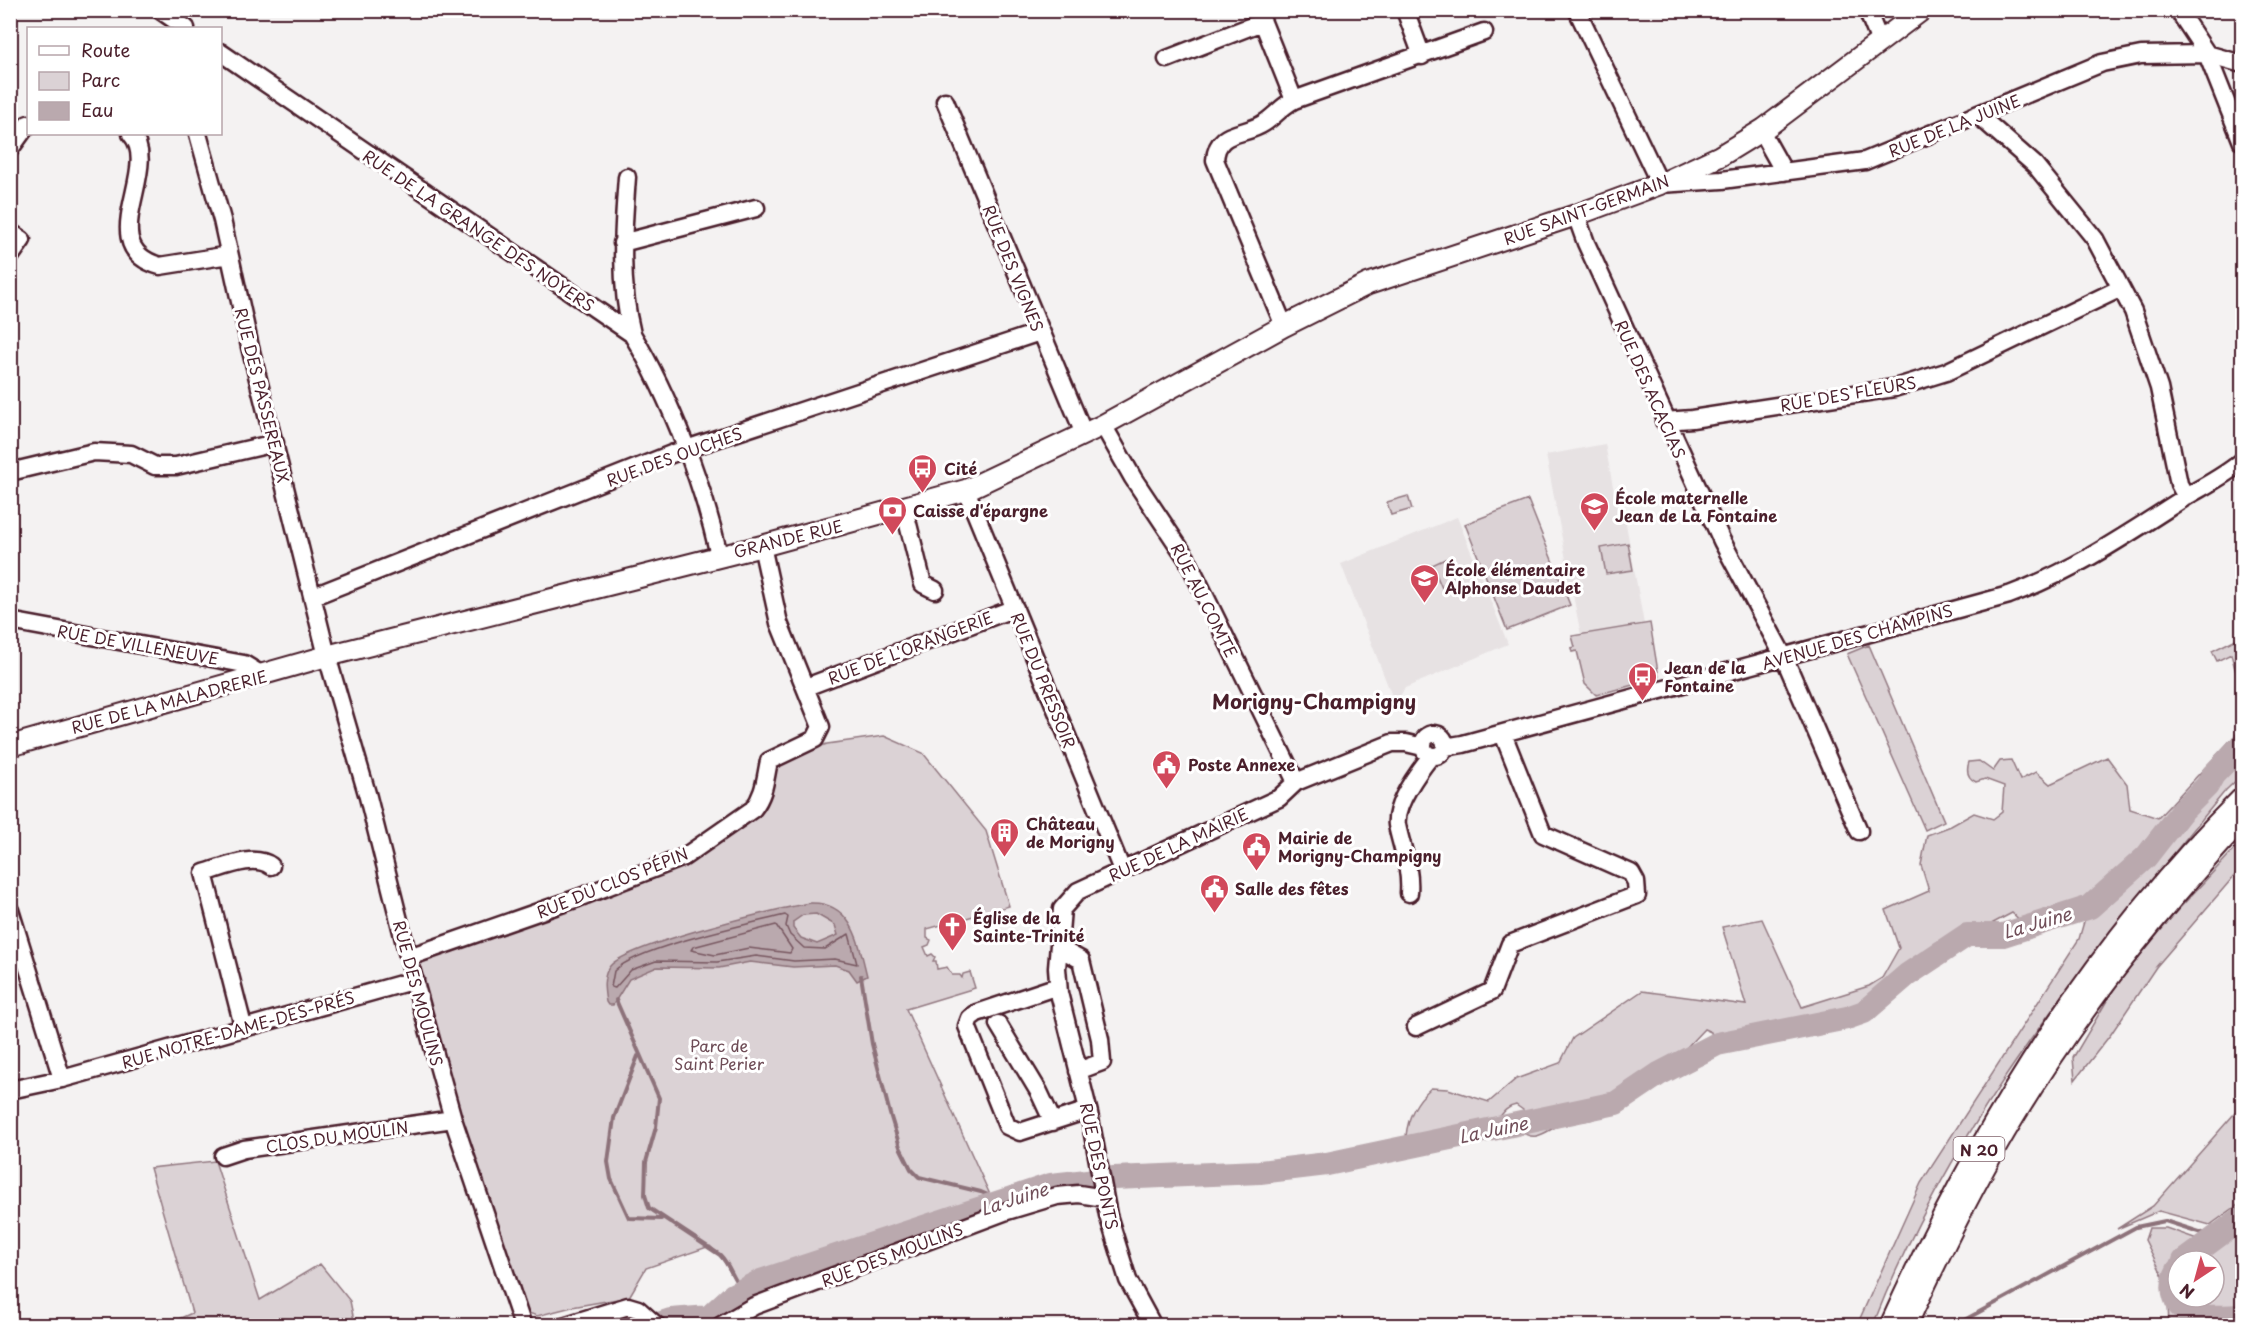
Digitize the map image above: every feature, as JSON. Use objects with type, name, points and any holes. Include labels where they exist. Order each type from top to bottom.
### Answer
[{"type":"main road","name":"RUE SAINT-GERMAIN","points":[[1225,359],[1284,326],[1368,284],[1576,215],[1660,184],[1720,156],[1761,131],[1922,10]]},
{"type":"main road","name":"GRANDE RUE","points":[[327,656],[719,555],[762,546],[966,490],[1103,425],[1225,359]]},
{"type":"main road","name":"RUE DE LA MALADRERIE","points":[[10,746],[327,656]]},
{"type":"main road","name":"N 20","points":[[1890,1326],[1927,1244],[2000,1110],[2087,982],[2161,888],[2242,798]]},
{"type":"main road","name":"N 20","points":[[1906,1326],[1942,1248],[2015,1115],[2099,991],[2174,897],[2242,820]]},
{"type":"street","points":[[159,10],[165,27]]},
{"type":"street","points":[[159,10],[184,27]]},
{"type":"street","points":[[1405,10],[1422,56]]},
{"type":"street","points":[[1577,10],[1660,184]]},
{"type":"street","points":[[1867,10],[1880,42]]},
{"type":"street","points":[[2178,10],[2207,54],[2242,142]]},
{"type":"street","points":[[1167,59],[1260,16],[1294,100]]},
{"type":"street","points":[[1284,326],[1215,160],[1216,147],[1223,139],[1265,123],[1282,106],[1294,100],[1484,32]]},
{"type":"street","name":"RUE DE LA GRANGE DES NOYERS","points":[[222,53],[632,334],[655,372],[686,450],[719,555]]},
{"type":"street","name":"RUE DE LA JUINE","points":[[1660,184],[1784,172],[1865,161],[2102,63],[2141,55],[2207,54],[2242,64]]},
{"type":"street","name":"RUE DES VIGNES","points":[[945,101],[1084,434]]},
{"type":"street","points":[[1978,115],[2035,165],[2095,239],[2133,311],[2159,388],[2179,484],[2186,497]]},
{"type":"street","points":[[10,149],[27,125]]},
{"type":"street","points":[[1761,131],[1784,172]]},
{"type":"street","points":[[132,135],[141,154],[129,226],[130,242],[135,251],[148,263],[160,266],[229,255]]},
{"type":"street","name":"RUE DES PASSEREAUX","points":[[198,135],[327,656]]},
{"type":"street","points":[[627,177],[622,243],[625,308],[632,334]]},
{"type":"street","points":[[622,243],[756,208]]},
{"type":"street","name":"RUE DES ACACIAS","points":[[1576,215],[1586,243],[1664,421],[1722,541],[1784,657],[1859,831]]},
{"type":"street","points":[[10,232],[22,240],[10,257]]},
{"type":"street","name":"RUE DES FLEURS","points":[[1664,421],[1692,419],[1894,388],[1946,372],[2121,288]]},
{"type":"street","name":"RUE DES OUCHES","points":[[314,596],[686,450],[1040,332]]},
{"type":"street","name":"RUE AU COMTE","points":[[1103,425],[1133,478],[1187,559],[1296,782]]},
{"type":"street","points":[[10,472],[94,452],[131,454],[155,466],[176,466],[275,442]]},
{"type":"street","name":"AVENUE DES CHAMPINS","points":[[1296,782],[1392,743],[1406,743],[1433,750],[1503,734],[2009,595],[2047,581],[2242,461]]},
{"type":"street","name":"RUE DU PRESSOIR","points":[[966,490],[993,562],[1015,608],[1122,870]]},
{"type":"street","points":[[904,508],[923,584],[935,590]]},
{"type":"street","name":"RUE DU CLOS PÉPIN","points":[[409,957],[578,898],[684,857],[761,800],[769,761],[815,740],[821,727],[779,623],[762,546]]},
{"type":"street","name":"RUE DE L'ORANGERIE","points":[[806,687],[1015,608]]},
{"type":"street","name":"RUE DE VILLENEUVE","points":[[10,621],[244,664],[262,675]]},
{"type":"street","name":"RUE DES MOULINS","points":[[327,656],[368,797],[453,1119],[523,1326]]},
{"type":"street","points":[[1416,1027],[1492,991],[1510,944],[1638,895],[1636,882],[1631,873],[1543,834],[1503,734]]},
{"type":"street","points":[[1409,893],[1410,875],[1396,822],[1411,780],[1433,750]]},
{"type":"street","name":"RUE DE LA MAIRIE","points":[[1062,909],[1078,891],[1279,798],[1296,782]]},
{"type":"street","points":[[243,1026],[204,873],[250,861],[264,861],[271,866]]},
{"type":"street","name":"RUE DES PONTS","points":[[1062,909],[1058,986],[1088,1110],[1103,1195],[1128,1280],[1154,1326]]},
{"type":"street","points":[[10,910],[62,1079]]},
{"type":"street","points":[[1059,948],[1081,960],[1100,1039],[1102,1062],[1078,1071]]},
{"type":"street","name":"RUE NOTRE-DAME-DES-PRÉS","points":[[10,1090],[62,1079],[243,1026],[415,980]]},
{"type":"street","points":[[1058,986],[977,1013],[970,1018],[968,1026],[1007,1126],[1020,1132],[1088,1110]]},
{"type":"street","points":[[998,1024],[1039,1092],[1053,1122]]},
{"type":"street","name":"CLOS DU MOULIN","points":[[223,1156],[244,1149],[453,1119]]},
{"type":"street","name":"RUE DES MOULINS","points":[[720,1326],[754,1306],[1007,1210],[1057,1196],[1103,1195]]},
{"type":"street","points":[[563,1326],[628,1306],[638,1309],[654,1323]]},
{"type":"shaded area","name":"École maternelle Jean de La Fontaine","points":[[1605,444],[1617,508],[1623,507],[1644,624],[1581,635],[1571,585],[1566,582],[1564,575],[1568,570],[1546,455]]},
{"type":"shaded area","name":"École élémentaire Alphonse Daudet","points":[[1457,517],[1508,644],[1405,688],[1400,696],[1393,699],[1341,564]]},
{"type":"green space","points":[[1408,496],[1412,509],[1391,515],[1387,502]]},
{"type":"green space","points":[[1528,500],[1570,605],[1507,630],[1465,524]]},
{"type":"green space","points":[[1628,543],[1633,570],[1606,574],[1601,548]]},
{"type":"green space","points":[[1445,559],[1455,583],[1442,588],[1432,565]]},
{"type":"green space","points":[[1650,623],[1659,678],[1596,695],[1585,684],[1577,651],[1572,652],[1571,648],[1575,647],[1572,636]]},
{"type":"green space","points":[[2242,636],[2242,694],[2231,654],[2217,661],[2212,651]]},
{"type":"green space","points":[[1869,645],[1944,821],[1925,830],[1847,654]]},
{"type":"green space","points":[[2242,728],[2242,775],[2226,790],[2124,915],[2028,1044],[1983,1111],[1942,1180],[1905,1251],[1873,1325],[1857,1325],[1921,1183],[2079,939],[2086,915],[2061,912],[2023,923],[2012,913],[1978,931],[1951,937],[1909,967],[1866,1006],[1802,1023],[1789,1035],[1723,1052],[1714,1051],[1711,1032],[1704,1029],[1668,1068],[1642,1091],[1613,1111],[1597,1118],[1565,1124],[1532,1136],[1522,1132],[1523,1110],[1516,1105],[1506,1110],[1482,1135],[1469,1142],[1440,1142],[1406,1136],[1414,1109],[1431,1088],[1448,1089],[1489,1102],[1516,1079],[1560,1063],[1573,1038],[1642,991],[1746,1005],[1722,927],[1762,919],[1802,1007],[1869,986],[1882,978],[1899,948],[1886,910],[1929,891],[1921,865],[1927,835],[1951,826],[1974,813],[1993,819],[2002,812],[2004,786],[1985,779],[1976,782],[1973,780],[1968,774],[1969,762],[1979,761],[1993,771],[2000,761],[2011,760],[2020,780],[2036,772],[2050,784],[2107,757],[2127,784],[2130,809],[2158,818]]},
{"type":"green space","name":"Parc de Saint Perier","points":[[884,736],[923,753],[986,831],[1009,906],[927,929],[927,938],[931,940],[929,945],[924,947],[928,956],[932,954],[935,957],[933,961],[936,961],[937,969],[947,967],[952,975],[960,975],[962,978],[963,974],[970,972],[975,988],[906,1009],[996,1208],[768,1292],[742,1290],[725,1263],[710,1246],[646,1268],[629,1297],[537,1316],[526,1312],[447,1075],[417,962],[506,929],[749,819],[776,762],[827,744]]},
{"type":"green space","points":[[2242,841],[2242,867],[2156,967],[2111,1034],[2075,1080],[2073,1058],[2118,982],[2176,912]]},
{"type":"green space","points":[[2242,1105],[2242,1202],[2210,1225],[2159,1211],[2117,1229],[2153,1206]]},
{"type":"green space","points":[[215,1161],[260,1300],[320,1264],[350,1301],[355,1325],[165,1325],[192,1313],[150,1168]]},
{"type":"green space","points":[[2242,1227],[2242,1325],[2169,1325],[2168,1309],[2226,1309],[2226,1249],[2166,1249],[2166,1282],[2145,1240],[2149,1228],[2166,1228],[2214,1245]]},
{"type":"water","points":[[811,903],[825,905],[836,909],[845,917],[857,939],[867,976],[857,981],[849,970],[835,965],[793,967],[750,962],[719,968],[657,967],[629,979],[613,1005],[608,1005],[606,1002],[604,988],[606,974],[610,966],[622,957],[704,928]],"holes":[[[816,914],[835,925],[838,935],[817,944],[801,938],[793,928],[793,922],[803,915]]]},
{"type":"waterway","name":"La Juine","points":[[653,1326],[671,1320],[709,1317],[733,1295],[761,1281],[1051,1185],[1114,1178],[1260,1172],[1327,1164],[1616,1103],[1659,1074],[1717,1044],[1847,1018],[1864,1012],[1907,975],[1967,935],[2003,935],[2090,907],[2146,857],[2181,812],[2242,745]]},
{"type":"waterway","points":[[861,976],[872,1044],[890,1114],[900,1147],[911,1169],[919,1177],[981,1192],[1000,1200]]},
{"type":"waterway","points":[[616,1000],[659,1098],[656,1127],[646,1162],[645,1195],[649,1208],[720,1255],[742,1290]]},
{"type":"waterway","points":[[638,1056],[614,1118],[608,1162],[611,1179],[629,1218],[661,1219]]},
{"type":"waterway","points":[[2200,1249],[2242,1218]]},
{"type":"waterway","points":[[1957,1324],[2136,1227],[2165,1221],[2215,1237]]},
{"type":"waterway","points":[[2184,1309],[2204,1316],[2242,1316]]},
{"type":"place","name":"Cité","points":[[923,494]]},
{"type":"place","name":"École maternelle Jean de La Fontaine","points":[[1594,532]]},
{"type":"place","name":"Caisse d'épargne","points":[[892,536]]},
{"type":"place","name":"École élémentaire Alphonse Daudet","points":[[1424,604]]},
{"type":"place","name":"Jean de la Fontaine","points":[[1643,702]]},
{"type":"place","name":"Poste Annexe","points":[[1167,790]]},
{"type":"place","name":"Château de Morigny","points":[[1005,858]]},
{"type":"place","name":"Mairie de Morigny-Champigny","points":[[1257,872]]},
{"type":"place","name":"Salle des fêtes","points":[[1214,914]]},
{"type":"place","name":"Église de la Sainte-Trinité","points":[[952,952]]},
{"type":"district","name":"Morigny-Champigny","points":[[1314,701]]}]
